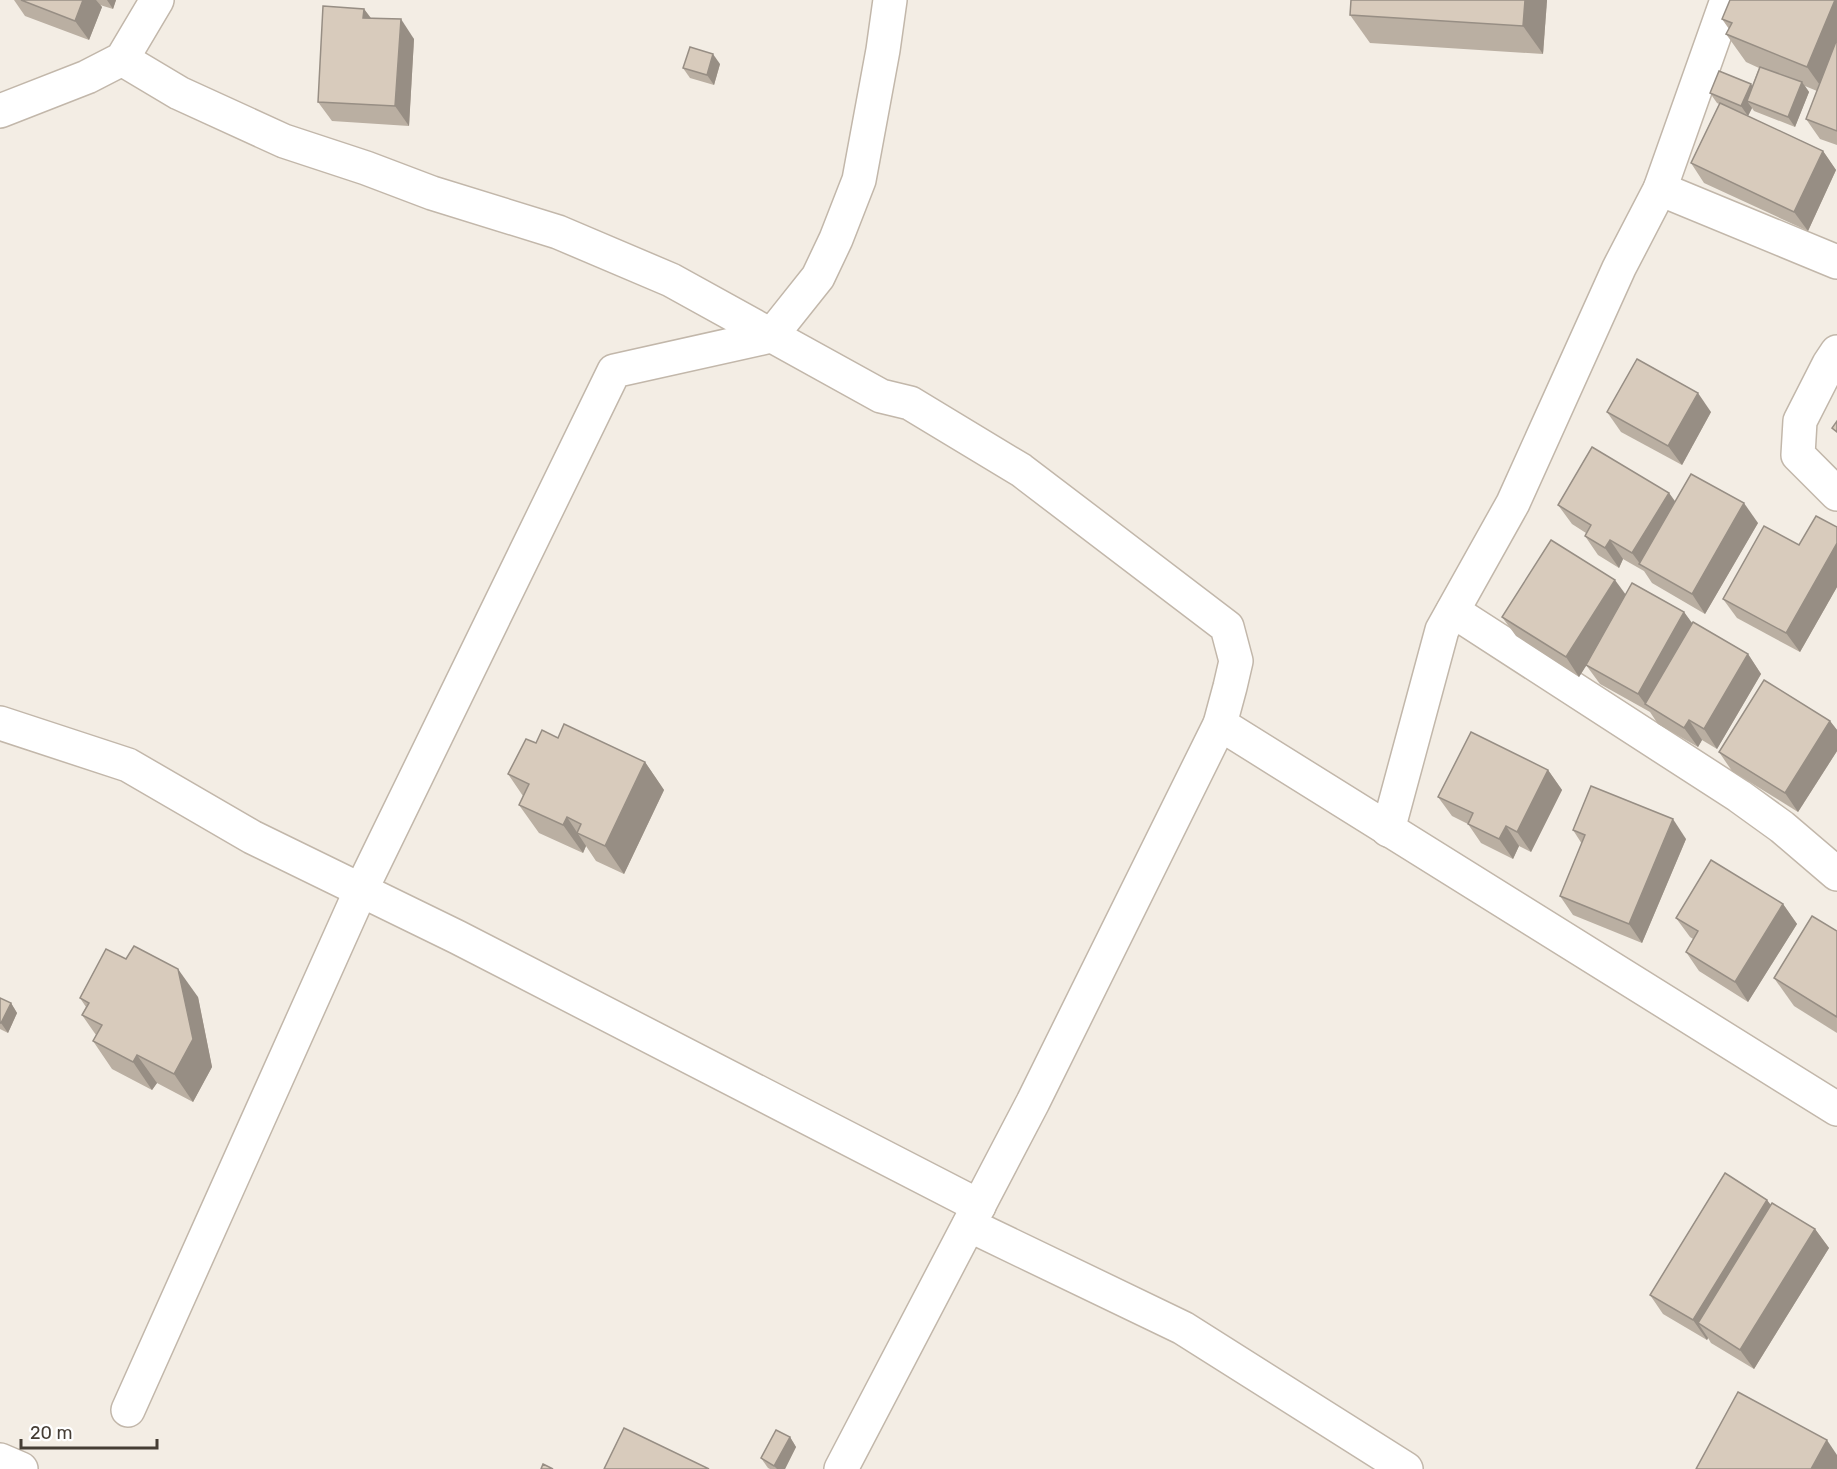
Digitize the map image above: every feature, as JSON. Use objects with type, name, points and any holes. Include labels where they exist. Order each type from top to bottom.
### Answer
[{"type":"street","points":[[0,111],[87,77],[122,59],[157,0]]},
{"type":"street","points":[[128,1410],[361,890],[614,371],[771,336],[818,277],[859,180],[890,0]]},
{"type":"street","points":[[1388,830],[1442,630],[1513,503],[1619,268],[1660,189],[1727,0]]},
{"type":"street","points":[[122,59],[179,93],[284,141],[432,193],[558,232],[670,280],[881,396],[910,403],[1021,470],[1227,627],[1236,661],[1220,724],[1044,1081],[841,1469]]},
{"type":"street","points":[[1660,189],[1837,262]]},
{"type":"street","points":[[1837,352],[1800,420],[1798,455],[1837,494]]},
{"type":"street","points":[[1453,612],[1739,796],[1782,827],[1837,874]]},
{"type":"street","points":[[0,723],[128,765],[252,837],[457,937],[1183,1328],[1406,1469]]},
{"type":"street","points":[[1220,724],[1837,1109]]},
{"type":"street","points":[[0,1460],[21,1469]]},
{"type":"building","points":[[21,0],[83,0],[75,21]]},
{"type":"building","points":[[1351,0],[1525,0],[1523,26],[1350,15]]},
{"type":"building","points":[[1730,0],[1835,0],[1807,67],[1726,34],[1732,23],[1722,19]]},
{"type":"building","points":[[323,6],[364,9],[363,18],[401,19],[395,106],[318,102]]},
{"type":"building","points":[[1837,39],[1837,131],[1806,119]]},
{"type":"building","points":[[690,47],[713,54],[707,75],[683,68]]},
{"type":"building","points":[[1760,67],[1802,82],[1788,117],[1747,101]]},
{"type":"building","points":[[1719,71],[1751,84],[1741,106],[1710,93]]},
{"type":"building","points":[[1720,103],[1823,151],[1794,212],[1691,163]]},
{"type":"building","points":[[1637,359],[1698,393],[1668,446],[1607,412]]},
{"type":"building","points":[[1837,421],[1837,432],[1832,428]]},
{"type":"building","points":[[1592,447],[1669,493],[1632,553],[1610,540],[1605,548],[1585,536],[1591,525],[1558,505]]},
{"type":"building","points":[[1691,474],[1744,503],[1692,594],[1639,564]]},
{"type":"building","points":[[1816,516],[1837,527],[1837,543],[1786,633],[1723,599],[1764,526],[1799,545]]},
{"type":"building","points":[[1551,540],[1615,580],[1566,657],[1502,617]]},
{"type":"building","points":[[1632,583],[1684,612],[1638,694],[1586,665]]},
{"type":"building","points":[[1693,622],[1748,654],[1704,729],[1689,720],[1684,728],[1645,704]]},
{"type":"building","points":[[1764,680],[1830,721],[1785,793],[1719,752]]},
{"type":"building","points":[[564,724],[645,762],[605,846],[577,833],[581,824],[567,817],[563,825],[519,805],[529,784],[508,774],[526,739],[536,743],[542,730],[558,738]]},
{"type":"building","points":[[1471,732],[1548,770],[1517,832],[1506,826],[1499,839],[1468,824],[1473,813],[1438,797]]},
{"type":"building","points":[[1591,786],[1673,819],[1629,924],[1560,896],[1585,835],[1573,830]]},
{"type":"building","points":[[1711,860],[1783,904],[1735,982],[1686,952],[1698,931],[1676,918]]},
{"type":"building","points":[[1812,916],[1837,931],[1837,1017],[1774,978]]},
{"type":"building","points":[[134,946],[178,969],[193,1039],[174,1074],[137,1055],[133,1062],[93,1041],[102,1025],[82,1015],[89,1003],[80,998],[106,949],[126,959]]},
{"type":"building","points":[[0,998],[11,1003],[1,1023],[0,1023]]},
{"type":"building","points":[[1725,1173],[1767,1200],[1693,1320],[1650,1295]]},
{"type":"building","points":[[1772,1203],[1815,1229],[1740,1350],[1698,1323]]},
{"type":"building","points":[[1738,1392],[1827,1440],[1811,1469],[1696,1469]]},
{"type":"building","points":[[624,1428],[709,1469],[604,1469]]},
{"type":"building","points":[[776,1430],[790,1437],[774,1466],[761,1458]]},
{"type":"building","points":[[543,1464],[553,1469],[541,1469]]}]
